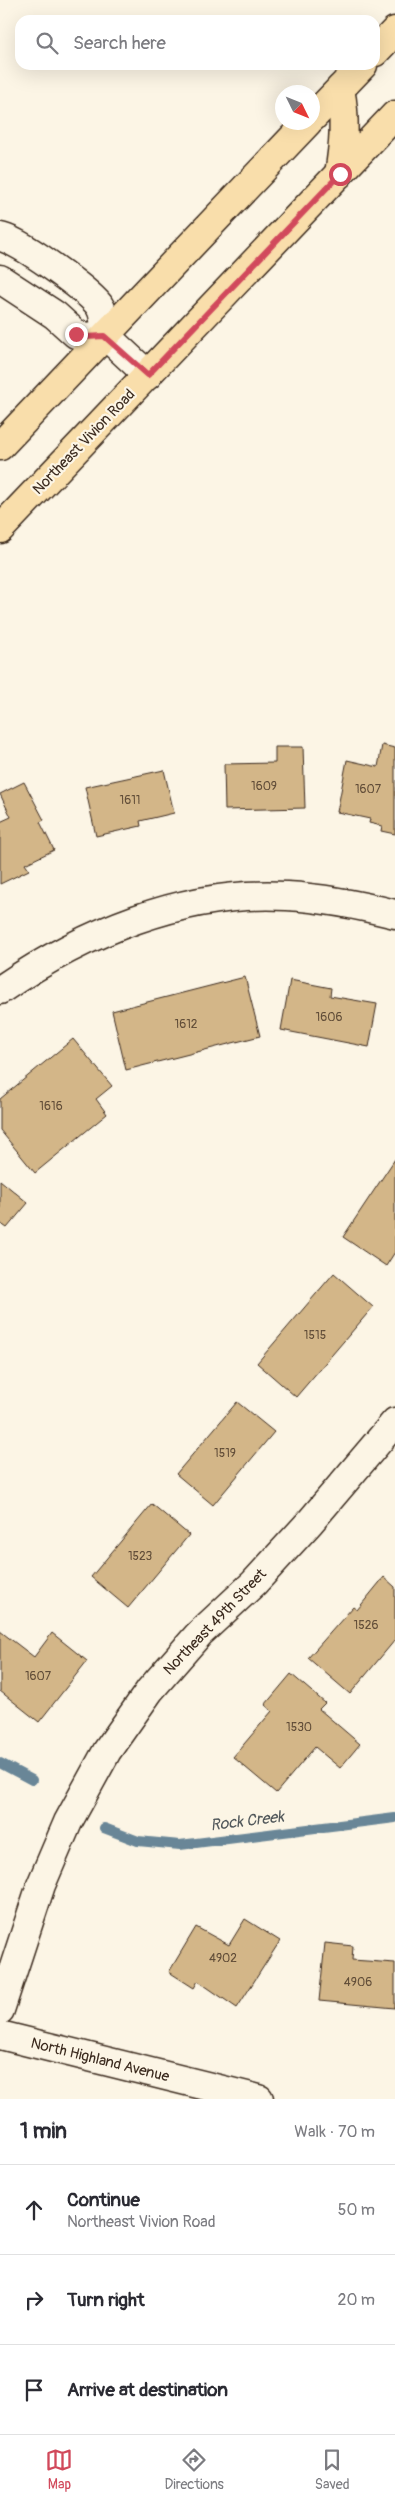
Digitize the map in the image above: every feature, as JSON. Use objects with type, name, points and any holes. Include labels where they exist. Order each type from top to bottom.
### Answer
[{"type":"main road","points":[[380,47],[395,31]]},
{"type":"main road","points":[[320,110],[358,70]]},
{"type":"main road","points":[[340,89],[345,111],[345,136],[340,174]]},
{"type":"main road","name":"Northeast Vivion Road","points":[[0,529],[395,116]]},
{"type":"main road","points":[[0,446],[300,130]]},
{"type":"street","points":[[0,237],[7,238],[41,258],[94,300],[103,314],[104,336]]},
{"type":"street","points":[[0,279],[50,312],[76,334],[86,337],[104,336],[148,375]]},
{"type":"street","points":[[0,990],[24,973],[78,943],[133,920],[176,907],[242,897],[286,896],[352,903],[395,914]]},
{"type":"street","name":"Northeast 49th Street","points":[[0,2010],[41,1885],[68,1822],[107,1751],[150,1690],[199,1634],[254,1583],[304,1529],[395,1422]]},
{"type":"street","name":"North Highland Avenue","points":[[0,2035],[258,2099]]},
{"type":"building","points":[[382,745],[395,748],[395,834],[381,831],[382,826],[369,823],[370,819],[337,812],[347,760],[378,767]]},
{"type":"building","points":[[275,747],[303,747],[305,808],[225,810],[224,764],[275,763]]},
{"type":"building","points":[[164,770],[174,813],[140,821],[141,826],[96,836],[85,787]]},
{"type":"building","points":[[24,782],[44,820],[40,822],[54,850],[25,864],[29,870],[0,884],[0,822],[11,817],[0,794]]},
{"type":"building","points":[[245,977],[260,1036],[126,1070],[112,1011]]},
{"type":"building","points":[[290,980],[331,988],[330,996],[377,1004],[369,1047],[281,1030]]},
{"type":"building","points":[[73,1039],[112,1086],[96,1099],[107,1114],[35,1173],[0,1130],[0,1099]]},
{"type":"building","points":[[395,1159],[395,1252],[386,1266],[343,1237]]},
{"type":"building","points":[[0,1180],[28,1203],[7,1228],[0,1223]]},
{"type":"building","points":[[334,1273],[373,1307],[296,1397],[257,1363]]},
{"type":"building","points":[[237,1402],[274,1432],[213,1505],[176,1474]]},
{"type":"building","points":[[152,1504],[189,1535],[128,1608],[91,1577]]},
{"type":"building","points":[[384,1577],[395,1587],[395,1640],[350,1694],[308,1658],[353,1607],[357,1610]]},
{"type":"building","points":[[0,1631],[34,1657],[52,1633],[87,1661],[39,1722],[0,1691]]},
{"type":"building","points":[[291,1674],[325,1703],[319,1709],[360,1744],[340,1768],[315,1747],[276,1793],[233,1757],[272,1711],[265,1705]]},
{"type":"building","points":[[245,1919],[280,1941],[237,2008],[198,1981],[194,1988],[169,1972],[196,1927],[229,1945]]},
{"type":"building","points":[[325,1943],[353,1946],[352,1960],[395,1963],[395,2008],[319,2001]]},
{"type":"waterway","name":"Rock Creek","points":[[0,1763],[32,1780]]},
{"type":"waterway","name":"Rock Creek","points":[[104,1828],[138,1841],[180,1845],[395,1818]]},
{"type":"route","points":[[76,334],[86,337],[104,336],[148,375],[340,174]]}]
